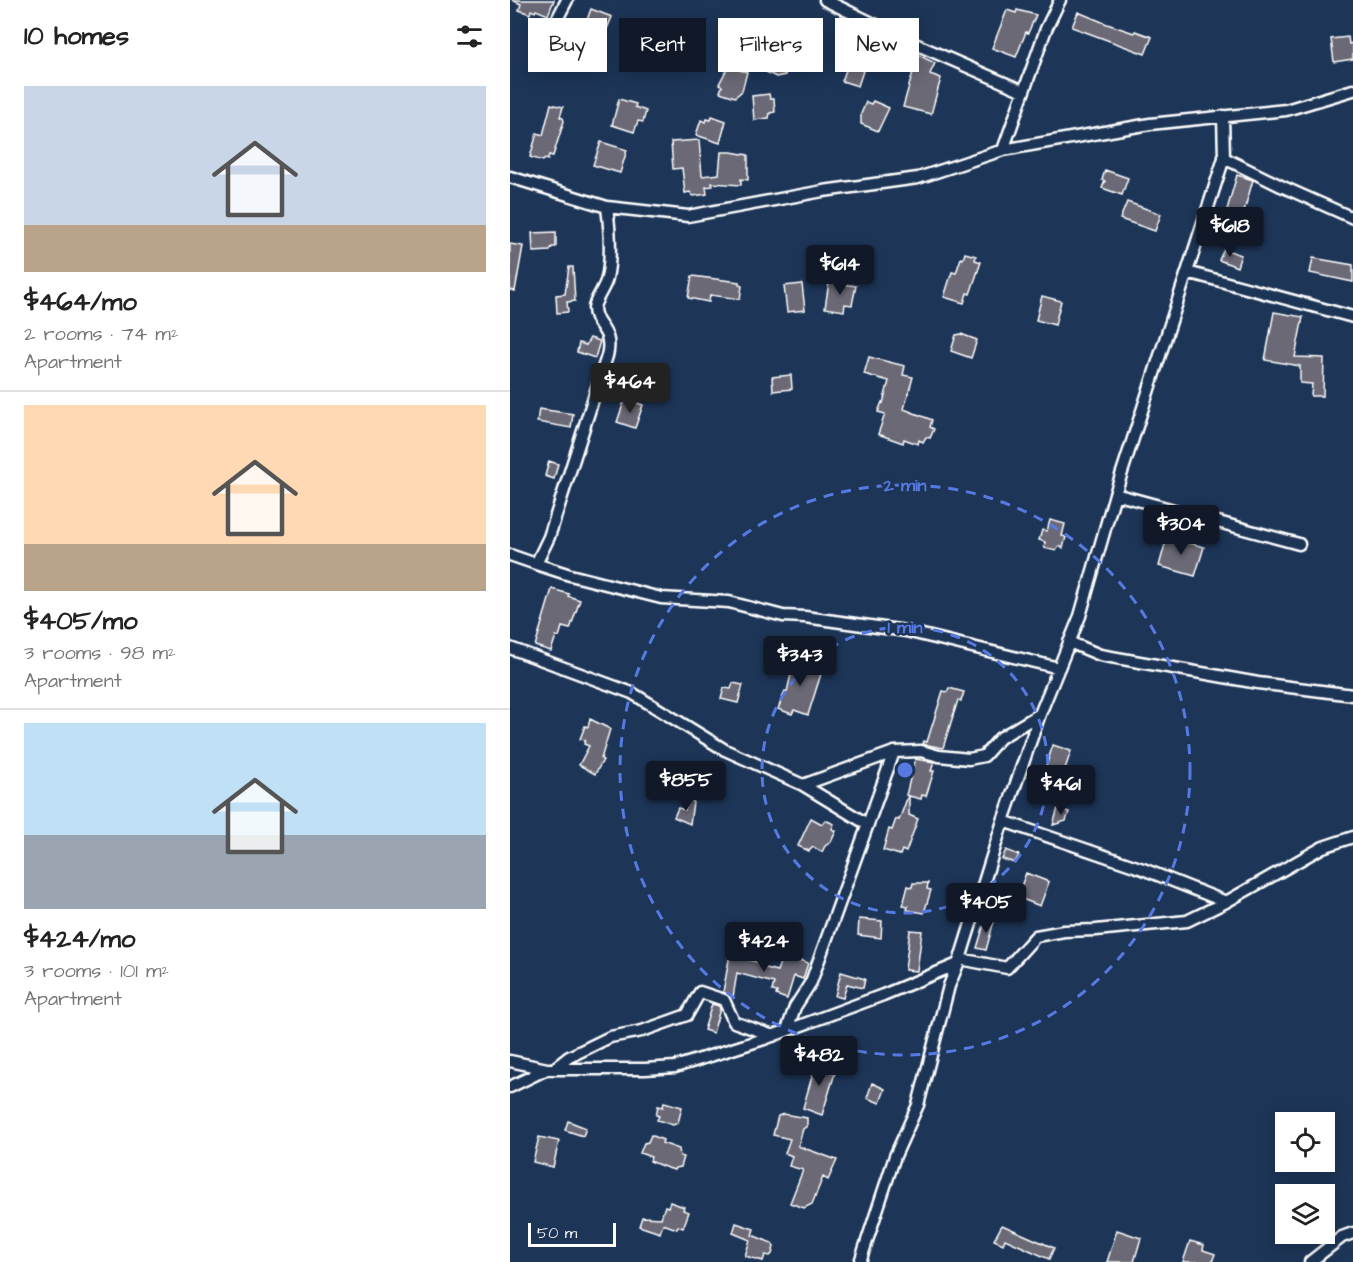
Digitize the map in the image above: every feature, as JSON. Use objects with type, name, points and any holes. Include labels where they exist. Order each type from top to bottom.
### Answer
[{"type":"street","points":[[558,18],[567,0]]},
{"type":"street","points":[[825,0],[913,43],[1023,91]]},
{"type":"street","points":[[1003,150],[1046,29],[1060,0]]},
{"type":"street","points":[[510,177],[607,207],[688,216],[823,191],[918,178],[1003,150],[1150,124],[1286,110],[1353,90]]},
{"type":"street","points":[[860,1262],[895,1156],[918,1105],[949,986],[959,962],[1003,821],[1040,714],[1080,616],[1115,494],[1224,158],[1223,116]]},
{"type":"street","points":[[1224,158],[1353,218]]},
{"type":"street","points":[[536,564],[552,528],[609,347],[609,336],[594,309],[608,276],[610,237],[607,207]]},
{"type":"street","points":[[1187,272],[1353,317]]},
{"type":"street","points":[[1115,494],[1299,544]]},
{"type":"street","points":[[510,555],[570,575],[662,598],[729,603],[783,616],[906,631],[1059,668]]},
{"type":"street","points":[[1069,642],[1100,655],[1258,683],[1353,695]]},
{"type":"street","points":[[510,648],[632,693],[725,750],[803,785],[867,824]]},
{"type":"street","points":[[803,785],[894,752],[921,751],[939,756],[969,759],[984,756],[1000,738],[1040,714]]},
{"type":"street","points":[[787,1030],[795,1007],[811,982],[894,752]]},
{"type":"street","points":[[1003,821],[1143,869],[1226,902]]},
{"type":"street","points":[[510,1061],[550,1068],[675,1067],[773,1036],[893,992],[959,962],[1008,968],[1036,936],[1064,931],[1187,921],[1226,902],[1323,847],[1353,837]]},
{"type":"street","points":[[510,1087],[610,1037],[655,1027],[687,1015],[700,992],[724,1000],[734,1022],[773,1036]]},
{"type":"street","points":[[1310,1262],[1342,1237],[1353,1233]]},
{"type":"building","points":[[512,0],[554,0],[548,15],[536,10],[535,12],[531,10],[530,14],[519,10],[521,4]]},
{"type":"building","points":[[591,9],[612,17],[607,29],[607,18],[588,18]]},
{"type":"building","points":[[1007,10],[1036,15],[1016,57],[992,48]]},
{"type":"building","points":[[1078,12],[1107,24],[1152,37],[1145,54],[1072,27]]},
{"type":"building","points":[[1348,37],[1349,44],[1353,43],[1353,59],[1334,62],[1331,39]]},
{"type":"building","points":[[919,55],[935,63],[930,74],[941,78],[931,114],[903,107],[913,72],[919,72]]},
{"type":"building","points":[[725,72],[747,72],[742,91],[735,97],[720,92],[722,86],[719,84]]},
{"type":"building","points":[[766,72],[786,72],[785,75],[776,77]]},
{"type":"building","points":[[845,72],[863,72],[858,86],[842,81]]},
{"type":"building","points":[[769,94],[770,99],[774,99],[775,112],[770,113],[769,118],[754,120],[752,96]]},
{"type":"building","points":[[619,99],[636,104],[635,107],[646,111],[643,122],[638,121],[634,132],[612,125]]},
{"type":"building","points":[[873,101],[889,108],[878,131],[861,124],[861,114],[866,102],[871,104]]},
{"type":"building","points":[[551,104],[563,107],[560,117],[564,121],[553,156],[549,155],[548,160],[543,161],[530,157],[537,133],[543,135]]},
{"type":"building","points":[[712,116],[726,121],[720,143],[696,135],[701,120],[706,122],[707,119],[711,120]]},
{"type":"building","points":[[699,140],[702,176],[719,174],[721,152],[731,152],[748,155],[748,180],[741,179],[741,185],[712,183],[713,186],[706,187],[707,194],[693,196],[690,192],[685,193],[682,168],[673,169],[671,142]]},
{"type":"building","points":[[601,142],[627,150],[620,173],[593,165]]},
{"type":"building","points":[[1105,170],[1128,178],[1122,195],[1102,188],[1105,181],[1102,180]]},
{"type":"building","points":[[1237,175],[1253,180],[1242,218],[1226,213]]},
{"type":"building","points":[[1127,202],[1161,214],[1155,231],[1120,219]]},
{"type":"building","points":[[556,232],[556,247],[552,247],[550,251],[533,252],[532,233]]},
{"type":"building","points":[[510,244],[523,246],[515,291],[510,290]]},
{"type":"building","points":[[1224,249],[1241,255],[1237,267],[1219,260]]},
{"type":"building","points":[[965,253],[976,256],[975,260],[981,262],[970,294],[967,293],[964,303],[944,297],[952,272],[956,273]]},
{"type":"building","points":[[1313,258],[1353,265],[1353,282],[1310,273]]},
{"type":"building","points":[[569,267],[573,267],[575,301],[567,302],[568,312],[557,313],[556,295],[565,294]]},
{"type":"building","points":[[692,276],[739,282],[742,286],[740,299],[710,295],[709,302],[688,298]]},
{"type":"building","points":[[829,282],[856,286],[852,305],[845,304],[844,311],[825,308]]},
{"type":"building","points":[[802,284],[805,310],[787,312],[784,286]]},
{"type":"building","points":[[1042,296],[1061,301],[1055,325],[1036,320]]},
{"type":"building","points":[[1274,312],[1303,317],[1295,357],[1324,358],[1323,396],[1311,396],[1312,384],[1300,383],[1300,366],[1265,360]]},
{"type":"building","points":[[961,334],[977,340],[971,358],[951,351],[956,335]]},
{"type":"building","points":[[590,338],[600,341],[595,358],[577,352],[579,343],[586,345]]},
{"type":"building","points":[[869,357],[905,366],[903,375],[913,377],[904,409],[932,420],[930,427],[934,429],[930,438],[926,437],[923,442],[919,440],[918,444],[904,439],[903,443],[878,434],[885,414],[878,412],[889,381],[864,374]]},
{"type":"building","points":[[791,375],[792,389],[773,391],[772,377]]},
{"type":"building","points":[[625,399],[643,405],[635,428],[617,422]]},
{"type":"building","points":[[539,409],[573,414],[571,428],[537,422]]},
{"type":"building","points":[[549,461],[558,464],[554,479],[545,476]]},
{"type":"building","points":[[1050,520],[1065,524],[1062,536],[1066,537],[1063,548],[1059,546],[1056,551],[1044,548],[1045,542],[1039,540],[1042,530],[1047,531]]},
{"type":"building","points":[[1167,537],[1204,547],[1195,576],[1159,566]]},
{"type":"building","points":[[552,589],[580,600],[570,629],[562,627],[551,651],[535,646]]},
{"type":"building","points":[[796,652],[810,656],[807,671],[821,674],[808,715],[794,710],[792,714],[778,709],[785,691],[787,692]]},
{"type":"building","points":[[733,683],[743,685],[738,703],[721,699],[724,688],[731,689]]},
{"type":"building","points":[[949,688],[964,692],[961,701],[958,700],[943,748],[923,744],[924,741],[927,742],[943,691],[947,692]]},
{"type":"building","points":[[590,719],[610,729],[601,759],[603,760],[595,774],[579,765],[589,746],[584,744],[585,740],[580,739]]},
{"type":"building","points":[[1053,745],[1071,751],[1064,772],[1060,770],[1057,780],[1043,775]]},
{"type":"building","points":[[915,759],[934,762],[931,771],[934,771],[926,796],[922,795],[921,799],[909,796],[909,815],[918,819],[906,852],[902,850],[900,855],[883,850],[889,829],[892,830],[896,819],[899,820],[908,796],[906,795]]},
{"type":"building","points":[[691,794],[694,795],[690,824],[674,817],[678,808],[685,810]]},
{"type":"building","points":[[1058,808],[1069,812],[1066,821],[1053,825]]},
{"type":"building","points":[[811,818],[822,824],[825,820],[834,824],[832,829],[836,831],[831,842],[822,852],[813,847],[809,851],[798,846]]},
{"type":"building","points":[[1006,850],[1019,855],[1015,863],[1002,859]]},
{"type":"building","points":[[1026,873],[1049,882],[1040,906],[1017,897]]},
{"type":"building","points":[[913,883],[928,883],[927,889],[931,890],[924,913],[907,910],[908,906],[903,905],[908,886],[912,887]]},
{"type":"building","points":[[986,918],[994,921],[986,950],[977,948]]},
{"type":"building","points":[[859,919],[882,921],[881,938],[858,935]]},
{"type":"building","points":[[910,930],[922,931],[917,971],[905,970]]},
{"type":"building","points":[[731,949],[742,951],[741,958],[761,963],[762,967],[777,971],[783,954],[808,963],[803,979],[794,976],[787,999],[772,991],[774,983],[737,973],[733,997],[723,992]]},
{"type":"building","points":[[841,972],[865,979],[863,988],[847,984],[843,998],[835,996]]},
{"type":"building","points":[[712,1004],[719,1006],[720,1009],[713,1033],[704,1030]]},
{"type":"building","points":[[817,1059],[833,1065],[831,1072],[835,1073],[822,1115],[803,1108]]},
{"type":"building","points":[[872,1083],[885,1089],[880,1103],[867,1098]]},
{"type":"building","points":[[664,1102],[682,1107],[678,1123],[673,1125],[657,1120],[658,1106],[663,1107]]},
{"type":"building","points":[[783,1114],[807,1118],[807,1126],[803,1129],[798,1146],[837,1160],[828,1180],[823,1177],[812,1204],[804,1208],[790,1203],[803,1170],[789,1166],[792,1156],[785,1153],[790,1139],[773,1135],[778,1116]]},
{"type":"building","points":[[568,1121],[586,1128],[583,1136],[565,1130]]},
{"type":"building","points":[[651,1135],[663,1140],[662,1143],[679,1149],[680,1156],[684,1157],[681,1167],[674,1170],[662,1166],[650,1161],[651,1157],[640,1153],[644,1143],[648,1142]]},
{"type":"building","points":[[539,1137],[559,1141],[553,1167],[533,1162]]},
{"type":"building","points":[[670,1202],[684,1207],[683,1210],[689,1212],[683,1228],[678,1226],[677,1229],[663,1224],[660,1233],[639,1226],[642,1217],[661,1218],[665,1206],[668,1207]]},
{"type":"building","points":[[736,1223],[754,1229],[752,1235],[772,1243],[774,1247],[772,1254],[765,1255],[763,1261],[745,1256],[750,1240],[733,1233]]},
{"type":"building","points":[[1002,1225],[1054,1248],[1049,1259],[1005,1239],[1003,1244],[994,1240]]},
{"type":"building","points":[[1117,1230],[1141,1238],[1134,1262],[1107,1262]]},
{"type":"building","points":[[1190,1241],[1204,1245],[1203,1250],[1215,1254],[1212,1262],[1183,1262]]}]
